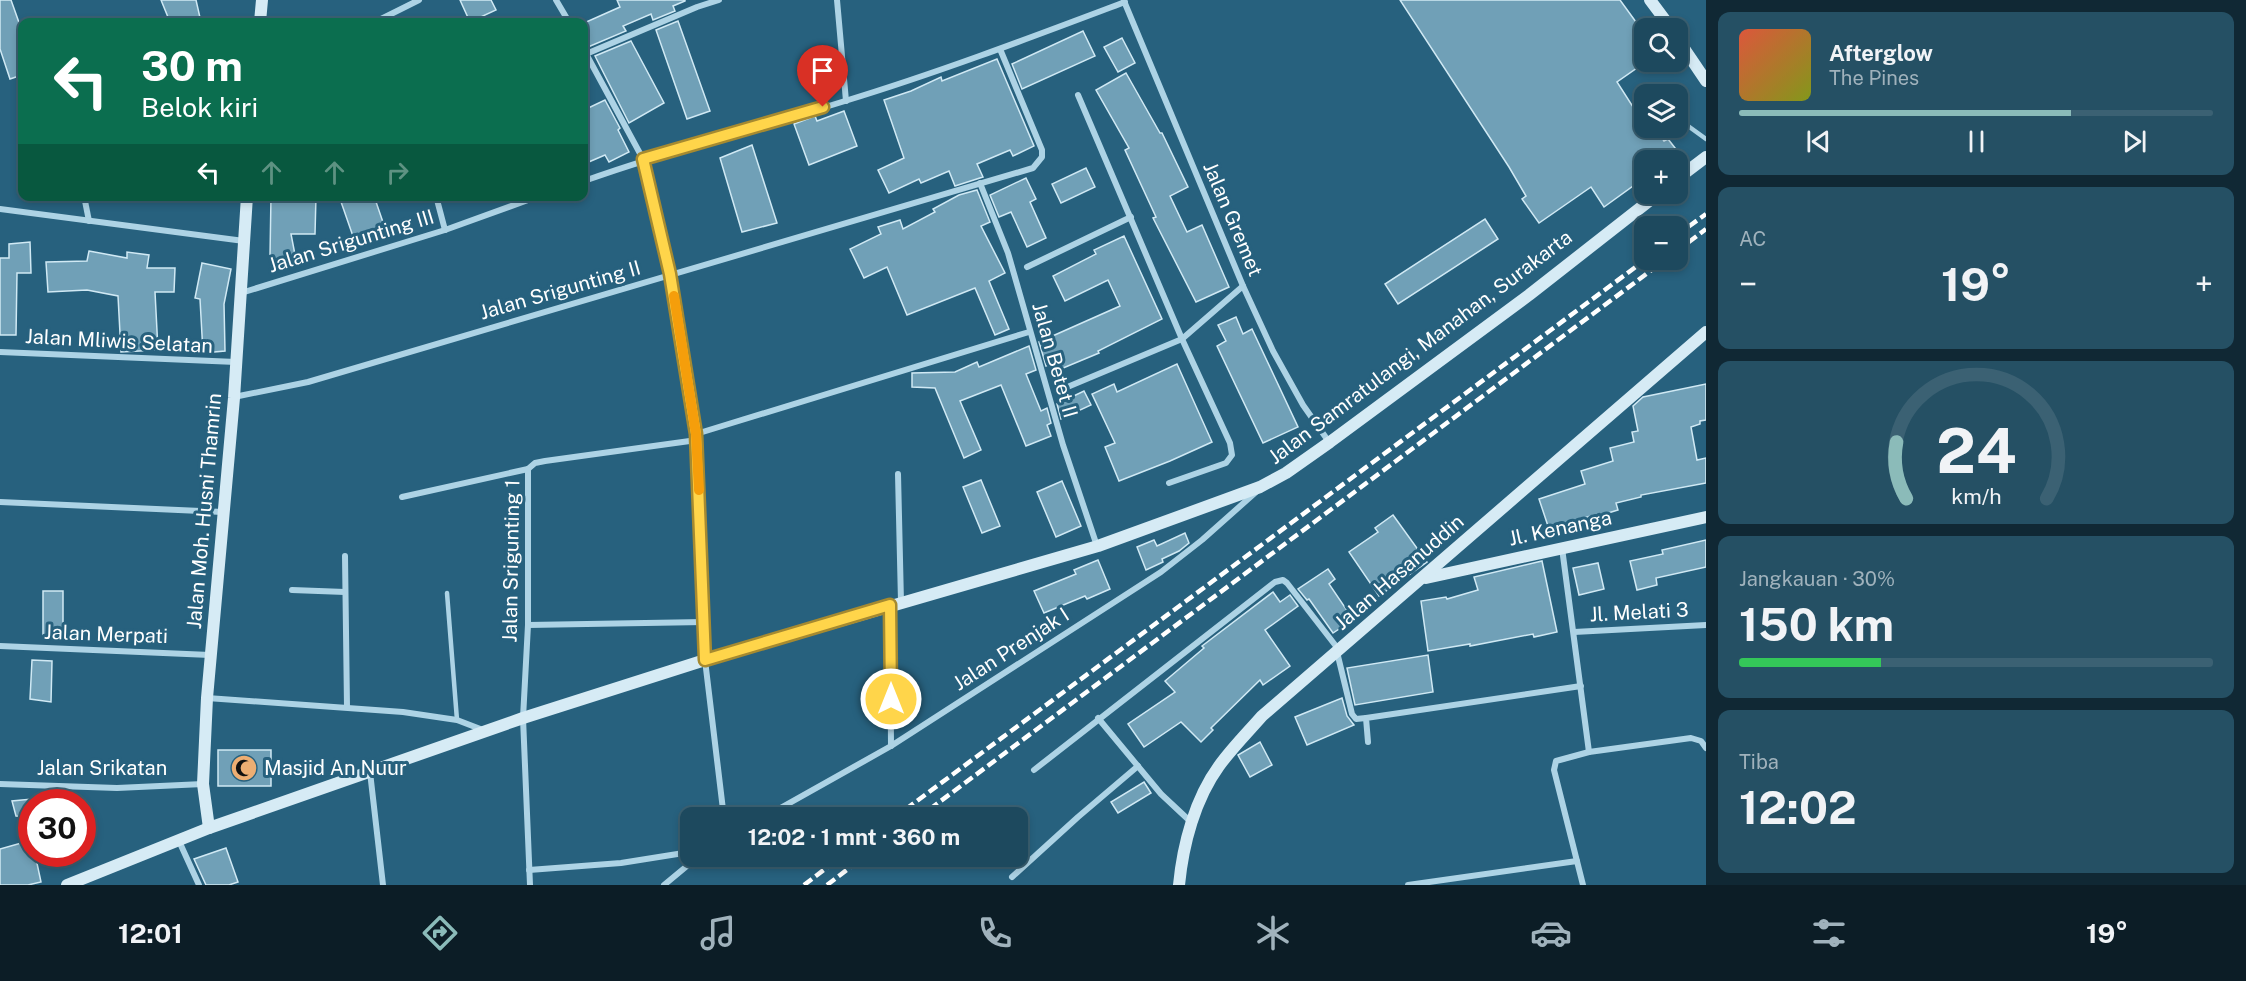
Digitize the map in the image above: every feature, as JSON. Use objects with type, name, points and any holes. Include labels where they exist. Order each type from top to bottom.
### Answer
[{"type":"main road","points":[[260,18],[262,0]]},
{"type":"main road","points":[[1650,0],[1664,18]]},
{"type":"main road","points":[[1688,54],[1706,81]]},
{"type":"main road","points":[[1688,171],[1706,157]]},
{"type":"main road","name":"Jalan Moh. Husni Thamrin","points":[[210,828],[204,784],[207,698],[234,398],[247,201]]},
{"type":"main road","name":"Jalan Samratulangi, Manahan, Surakarta","points":[[67,885],[87,881],[210,828],[523,718],[705,660],[1098,546],[1260,487],[1286,473],[1330,442],[1528,295],[1645,204]]},
{"type":"main road","name":"Jalan Hasanuddin","points":[[1179,885],[1186,841],[1208,785],[1219,765],[1262,716],[1706,332]]},
{"type":"main road","name":"Jl. Kenanga","points":[[1422,578],[1706,517]]},
{"type":"street","points":[[389,18],[419,0]]},
{"type":"street","points":[[556,0],[566,18]]},
{"type":"street","points":[[588,51],[719,0]]},
{"type":"street","points":[[837,0],[846,101]]},
{"type":"street","points":[[588,180],[643,159],[846,101],[1000,49],[1124,1]]},
{"type":"street","name":"Jalan Gremet","points":[[1124,1],[1243,286],[1273,351],[1303,405],[1330,442]]},
{"type":"street","name":"Jalan Srigunting II","points":[[234,398],[308,382],[1033,168],[1042,157],[1042,150],[1000,49]]},
{"type":"street","points":[[588,58],[643,159],[670,274],[697,437],[705,660],[723,807]]},
{"type":"street","points":[[1078,94],[1182,339],[1230,443],[1232,455],[1226,463],[1169,483]]},
{"type":"street","name":"Jalan Betet II","points":[[980,183],[1008,253],[1063,446],[1098,546]]},
{"type":"street","points":[[85,201],[89,221]]},
{"type":"street","points":[[437,201],[445,230]]},
{"type":"street","name":"Jalan Srigunting III","points":[[241,293],[445,230],[521,201]]},
{"type":"street","points":[[0,209],[244,241]]},
{"type":"street","points":[[1027,267],[1131,217]]},
{"type":"street","points":[[1065,387],[1182,339],[1243,286]]},
{"type":"street","name":"Jalan Srigunting 1","points":[[530,885],[523,718],[528,625],[528,469],[535,463],[545,461],[697,437],[1029,332]]},
{"type":"street","name":"Jalan Mliwis Selatan","points":[[0,352],[236,362]]},
{"type":"street","points":[[402,497],[528,469]]},
{"type":"street","points":[[891,746],[898,474]]},
{"type":"street","name":"Jalan Prenjak I","points":[[783,807],[891,746],[1161,572],[1202,540],[1260,487]]},
{"type":"street","points":[[0,502],[223,512]]},
{"type":"street","points":[[1562,548],[1589,752]]},
{"type":"street","points":[[345,556],[347,707]]},
{"type":"street","points":[[1034,770],[1098,718],[1279,580],[1287,583],[1338,651],[1352,714],[1356,719],[1581,686]]},
{"type":"street","points":[[292,590],[345,592]]},
{"type":"street","points":[[528,625],[704,622]]},
{"type":"street","name":"Jl. Melati 3","points":[[1574,632],[1706,625]]},
{"type":"street","name":"Jalan Merpati","points":[[0,646],[210,655]]},
{"type":"street","points":[[207,698],[403,712],[457,720],[486,732]]},
{"type":"street","points":[[1098,718],[1161,794],[1192,823]]},
{"type":"street","points":[[1366,718],[1368,742]]},
{"type":"street","points":[[1583,885],[1554,765],[1556,762],[1589,752],[1691,738],[1701,741],[1706,748]]},
{"type":"street","points":[[1012,877],[1138,766]]},
{"type":"street","points":[[370,772],[383,885]]},
{"type":"street","name":"Jalan Srikatan","points":[[0,784],[117,788],[204,784]]},
{"type":"street","points":[[179,841],[199,885]]},
{"type":"street","points":[[529,870],[621,863],[680,854]]},
{"type":"street","points":[[1408,885],[1577,861]]},
{"type":"street","points":[[664,885],[686,867]]},
{"type":"lane","points":[[1688,126],[1706,139]]},
{"type":"lane","points":[[447,593],[457,720]]},
{"type":"building","points":[[0,0],[11,0],[18,20],[18,76],[10,79],[0,49]]},
{"type":"building","points":[[161,0],[196,0],[200,18],[168,18]]},
{"type":"building","points":[[460,0],[491,0],[496,10],[479,18],[468,18]]},
{"type":"building","points":[[617,0],[685,0],[673,6],[675,11],[653,20],[651,14],[623,26],[626,31],[588,47],[588,21],[620,7]]},
{"type":"building","points":[[1400,0],[1620,0],[1634,19],[1634,70],[1617,82],[1634,108],[1634,138],[1662,138],[1664,141],[1668,139],[1677,150],[1634,150],[1634,185],[1604,207],[1591,187],[1539,223],[1522,199],[1526,196]]},
{"type":"building","points":[[678,21],[710,111],[687,119],[656,30]]},
{"type":"building","points":[[1083,31],[1095,56],[1022,89],[1012,64]]},
{"type":"building","points":[[1122,38],[1135,63],[1118,72],[1104,47]]},
{"type":"building","points":[[631,41],[664,103],[629,123],[595,56]]},
{"type":"building","points":[[997,59],[1034,146],[1013,156],[1010,150],[977,164],[983,177],[955,186],[949,171],[921,183],[919,179],[889,193],[878,170],[904,158],[884,100],[941,77],[942,81]]},
{"type":"building","points":[[1126,73],[1162,133],[1188,187],[1170,196],[1187,232],[1202,225],[1229,287],[1196,302],[1153,218],[1156,217],[1125,150],[1129,148],[1096,90]]},
{"type":"building","points":[[605,100],[620,128],[618,130],[629,152],[609,162],[605,155],[588,162],[588,108]]},
{"type":"building","points":[[844,111],[857,146],[809,165],[794,124],[815,116],[817,121]]},
{"type":"building","points":[[752,145],[777,223],[742,232],[720,158]]},
{"type":"building","points":[[1086,168],[1095,187],[1061,203],[1052,184]]},
{"type":"building","points":[[1026,178],[1036,199],[1030,202],[1046,238],[1027,247],[1011,212],[999,217],[990,195]]},
{"type":"building","points":[[977,190],[990,222],[981,226],[1005,273],[989,281],[1009,329],[995,335],[975,288],[907,315],[887,267],[864,278],[850,249],[881,234],[878,227],[900,220],[903,229],[935,212],[933,209],[959,195]]},
{"type":"building","points":[[271,201],[316,201],[315,234],[291,234],[297,265],[272,269]]},
{"type":"building","points":[[341,201],[376,201],[386,231],[355,242]]},
{"type":"building","points":[[1485,219],[1498,239],[1398,304],[1385,284]]},
{"type":"building","points":[[1124,236],[1162,319],[1098,351],[1099,353],[1056,371],[1053,363],[1046,366],[1039,342],[1120,306],[1108,280],[1065,301],[1053,276],[1096,254],[1094,250]]},
{"type":"building","points":[[30,242],[31,273],[17,273],[16,335],[0,335],[0,258],[9,258],[9,244]]},
{"type":"building","points":[[89,251],[127,258],[127,252],[149,255],[147,268],[175,268],[174,292],[155,292],[158,350],[121,352],[118,296],[87,290],[48,292],[46,262],[87,261]]},
{"type":"building","points":[[202,263],[231,269],[224,304],[225,351],[203,353],[200,299],[195,298]]},
{"type":"building","points":[[1236,317],[1243,334],[1252,329],[1298,427],[1263,443],[1217,346],[1226,341],[1218,325]]},
{"type":"building","points":[[1029,346],[1036,370],[1026,374],[1041,411],[1047,408],[1051,423],[1047,425],[1051,436],[1026,446],[1001,385],[960,401],[981,450],[964,458],[935,388],[912,387],[912,373],[955,372],[977,362],[979,367]]},
{"type":"building","points":[[1177,364],[1212,442],[1119,481],[1105,447],[1115,443],[1092,394],[1114,384],[1117,392]]},
{"type":"building","points":[[1706,384],[1706,420],[1691,427],[1697,460],[1706,458],[1706,483],[1641,495],[1641,497],[1616,503],[1618,510],[1549,529],[1539,499],[1585,484],[1581,471],[1613,461],[1610,448],[1634,442],[1632,432],[1638,431],[1633,406],[1643,397]]},
{"type":"building","points":[[1084,391],[1091,405],[1061,419],[1057,404]]},
{"type":"building","points":[[981,480],[1000,526],[982,533],[963,487]]},
{"type":"building","points":[[1062,481],[1081,526],[1056,537],[1037,492]]},
{"type":"building","points":[[1393,515],[1427,562],[1379,596],[1349,552],[1378,532],[1375,528]]},
{"type":"building","points":[[1185,533],[1189,543],[1162,559],[1163,562],[1146,570],[1137,547],[1154,540],[1157,546]]},
{"type":"building","points":[[1706,540],[1706,567],[1656,578],[1657,585],[1637,590],[1630,561],[1663,554],[1662,550]]},
{"type":"building","points":[[1098,560],[1110,589],[1087,599],[1085,596],[1044,613],[1034,591],[1076,574],[1074,570]]},
{"type":"building","points":[[1542,561],[1557,632],[1428,651],[1421,601],[1446,597],[1447,599],[1478,590],[1474,577]]},
{"type":"building","points":[[1598,563],[1604,589],[1579,595],[1573,568]]},
{"type":"building","points":[[1328,569],[1335,579],[1329,584],[1348,612],[1369,609],[1333,633],[1309,599],[1307,600],[1298,589]]},
{"type":"building","points":[[43,591],[63,591],[63,635],[43,635]]},
{"type":"building","points":[[1273,592],[1280,602],[1290,595],[1298,606],[1265,630],[1290,666],[1263,685],[1260,680],[1211,728],[1213,730],[1201,742],[1181,722],[1144,747],[1128,724],[1175,692],[1165,681],[1204,648],[1202,646]]},
{"type":"building","points":[[1428,655],[1433,692],[1355,705],[1347,668]]},
{"type":"building","points":[[32,660],[52,661],[51,702],[30,699]]},
{"type":"building","points":[[1342,698],[1347,716],[1354,725],[1307,745],[1295,717]]},
{"type":"building","points":[[1260,742],[1272,765],[1250,777],[1238,755]]},
{"type":"building","name":"Masjid An Nuur","points":[[218,750],[271,750],[271,786],[218,786]]},
{"type":"building","points":[[1144,782],[1151,793],[1118,813],[1111,802]]},
{"type":"building","points":[[18,800],[18,816],[16,816],[12,801]]},
{"type":"building","points":[[18,844],[18,867],[38,867],[41,882],[28,885],[0,885],[0,849]]},
{"type":"building","points":[[226,848],[238,882],[229,885],[206,885],[194,859]]},
{"type":"railway","points":[[1688,227],[1706,214]]},
{"type":"railway","points":[[1688,243],[1706,229]]},
{"type":"railway","points":[[909,807],[1634,268]]},
{"type":"railway","points":[[933,807],[1652,270]]},
{"type":"railway","points":[[804,885],[828,867]]},
{"type":"railway","points":[[827,885],[851,867]]},
{"type":"slow traffic","points":[[674,296],[696,434],[699,490]]},
{"type":"place","name":"Masjid An Nuur","points":[[244,768]]},
{"type":"route","points":[[823,107],[643,159],[670,274],[696,434],[705,660],[890,605],[891,699]]}]
